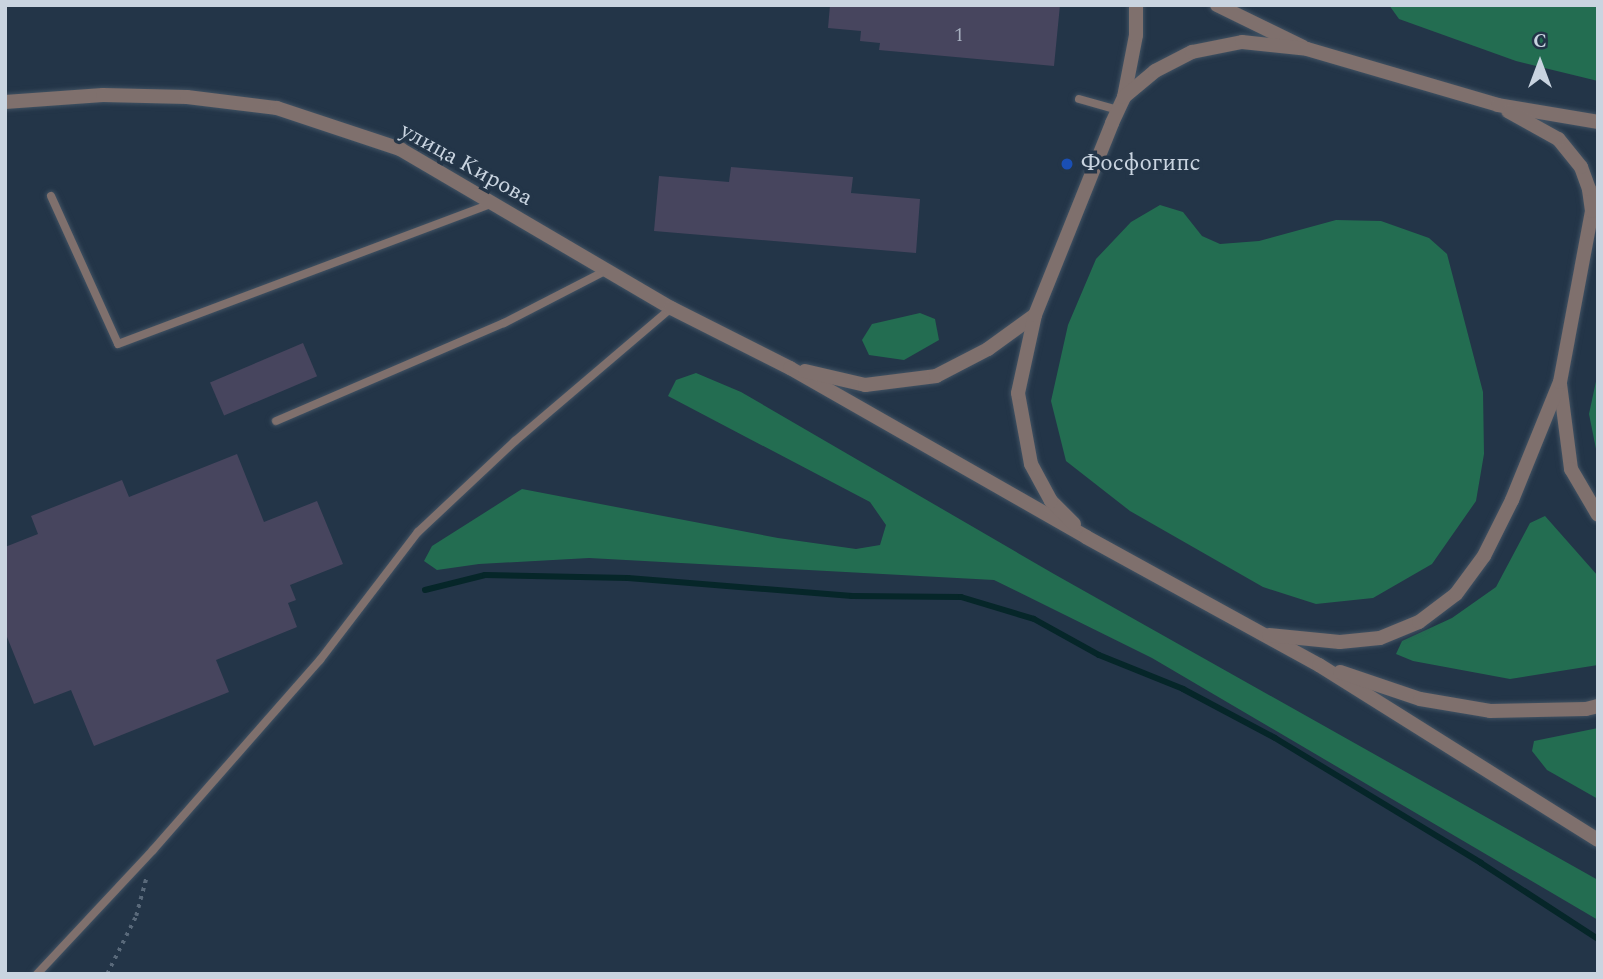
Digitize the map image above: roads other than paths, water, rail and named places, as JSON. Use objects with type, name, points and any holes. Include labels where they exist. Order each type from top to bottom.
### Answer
[{"type":"street","points":[[1086,537],[1051,501],[1031,464],[1018,393],[1035,315],[1121,104],[1136,35],[1136,5]]},
{"type":"street","points":[[1217,5],[1307,49],[1498,105],[1598,122]]},
{"type":"street","points":[[1121,104],[1155,71],[1192,52],[1242,42],[1307,49]]},
{"type":"street","name":"улица Кирова","points":[[5,102],[103,94],[187,97],[277,108],[400,149],[605,271],[671,308],[790,368]]},
{"type":"street","points":[[1262,634],[1340,642],[1380,638],[1419,622],[1456,594],[1484,556],[1512,500],[1560,382],[1592,211],[1589,189],[1581,167],[1558,139],[1498,105]]},
{"type":"street","points":[[790,368],[866,385],[936,376],[988,349],[1035,315]]},
{"type":"street","points":[[790,368],[1086,537],[1318,665],[1598,840]]},
{"type":"street","points":[[1560,382],[1571,469],[1598,515]]},
{"type":"street","points":[[1318,665],[1420,699],[1490,711],[1586,709],[1598,706]]},
{"type":"lane","points":[[1079,99],[1121,104]]},
{"type":"lane","points":[[51,196],[118,344],[491,204]]},
{"type":"lane","points":[[276,421],[504,323],[605,271]]},
{"type":"lane","points":[[37,974],[153,850],[320,660],[418,532],[515,441],[671,308]]},
{"type":"waterway","points":[[425,590],[485,575],[628,578],[852,596],[961,597],[1034,619],[1099,655],[1183,689],[1275,738],[1481,863],[1598,939]]},
{"type":"place","name":"Фосфогипс","points":[[1067,164]]}]
